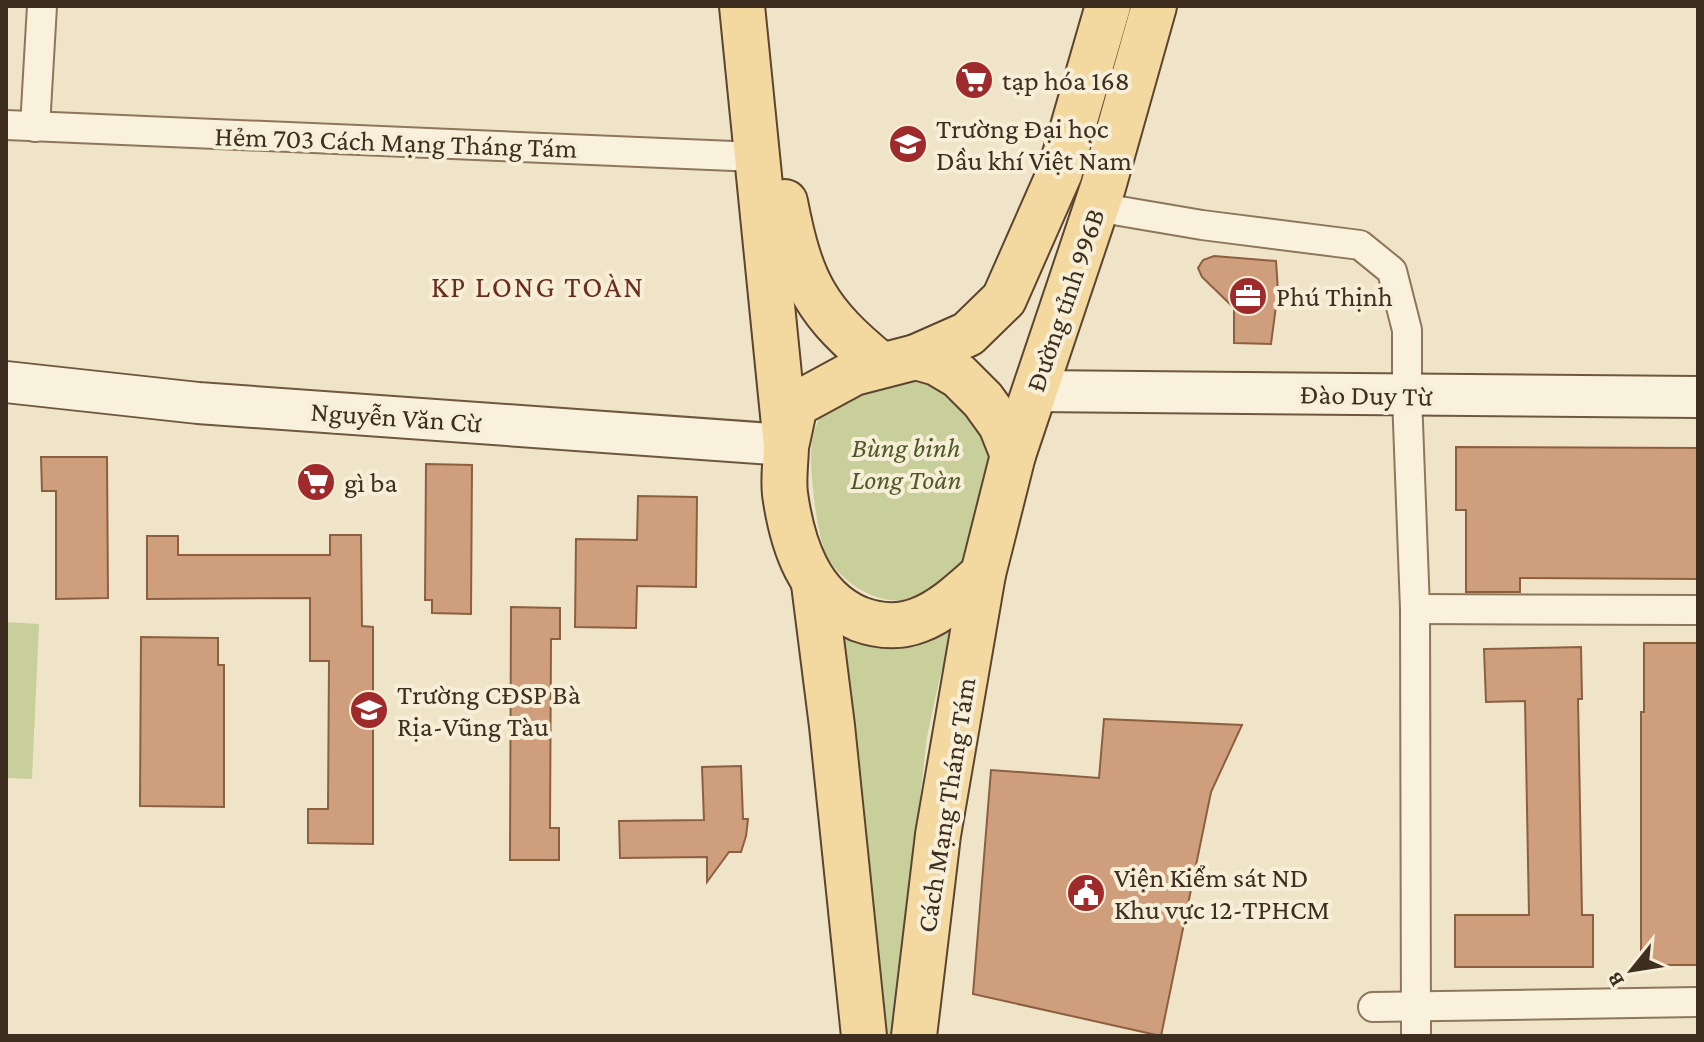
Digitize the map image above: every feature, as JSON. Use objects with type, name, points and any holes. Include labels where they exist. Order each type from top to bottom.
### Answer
[{"type":"main road","name":"Đường tỉnh 996B","points":[[898,361],[968,334],[1004,299],[1060,172],[1108,6]]},
{"type":"main road","name":"Đường tỉnh 996B","points":[[1013,455],[1100,197],[1154,6]]},
{"type":"main road","points":[[745,27],[757,157],[790,425],[785,492],[802,560],[814,584],[864,1036]]},
{"type":"main road","points":[[745,27],[794,246],[808,286],[829,318],[853,342],[898,361]]},
{"type":"main road","points":[[1060,172],[1100,197]]},
{"type":"main road","points":[[790,425],[854,373],[898,361],[937,363],[959,376],[983,400],[1001,425],[1013,455],[983,574],[948,604],[919,621],[892,626],[867,622],[842,611],[814,584]]},
{"type":"main road","name":"Nguyễn Văn Cừ","points":[[6,382],[198,403],[790,425]]},
{"type":"main road","name":"Đào Duy Từ","points":[[1034,391],[1698,397]]},
{"type":"main road","name":"Cách Mạng Tháng Tám","points":[[914,1036],[938,835],[983,574]]},
{"type":"street","points":[[35,127],[42,6]]},
{"type":"street","name":"Hẻm 703 Cách Mạng Tháng Tám","points":[[6,125],[757,157]]},
{"type":"street","points":[[1100,197],[1202,225],[1360,245],[1392,271],[1407,330],[1415,609],[1416,1036]]},
{"type":"street","points":[[1415,609],[1698,610]]},
{"type":"street","points":[[1373,1007],[1698,1002]]},
{"type":"green space","name":"Bùng binh Long Toàn","points":[[928,367],[995,437],[971,565],[914,598],[881,598],[848,581],[825,552],[814,498],[811,465],[813,437],[825,407]]},
{"type":"green space","points":[[829,616],[957,620],[927,737],[893,1036],[873,1036]]},
{"type":"green space","points":[[6,622],[39,624],[32,779],[6,778]]},
{"type":"building","name":"Phú Thịnh","points":[[1214,256],[1276,261],[1278,291],[1271,344],[1234,343],[1234,308],[1202,277],[1198,268],[1203,260]]},
{"type":"building","points":[[1456,447],[1698,448],[1698,579],[1520,578],[1520,592],[1466,592],[1466,510],[1456,510]]},
{"type":"building","points":[[41,457],[107,457],[108,598],[56,599],[56,491],[42,491]]},
{"type":"building","points":[[426,464],[472,465],[471,614],[432,613],[432,600],[425,600]]},
{"type":"building","points":[[638,496],[697,497],[696,587],[637,586],[636,628],[575,627],[576,539],[637,540]]},
{"type":"building","points":[[330,535],[361,535],[362,626],[373,627],[373,844],[308,843],[308,809],[328,809],[329,661],[310,661],[310,598],[147,599],[147,536],[178,536],[178,555],[330,555]]},
{"type":"building","points":[[511,607],[560,608],[560,639],[551,639],[550,828],[559,828],[559,860],[510,860]]},
{"type":"building","points":[[141,637],[218,638],[218,665],[224,665],[224,807],[140,806]]},
{"type":"building","points":[[1644,643],[1698,643],[1698,965],[1641,965]]},
{"type":"building","points":[[1581,647],[1582,699],[1578,699],[1582,915],[1593,915],[1593,967],[1455,967],[1455,915],[1529,915],[1525,701],[1486,702],[1484,649]]},
{"type":"building","name":"Viện Kiểm sát ND Khu vực 12-TPHCM","points":[[1104,719],[1242,725],[1211,792],[1161,1036],[973,994],[991,770],[1099,778]]},
{"type":"building","points":[[741,766],[743,819],[748,819],[746,836],[741,852],[729,852],[707,882],[707,857],[620,858],[619,821],[704,820],[702,767]]},
{"type":"place","name":"tạp hóa 168","points":[[974,80]]},
{"type":"place","name":"Trường Đại học Dầu khí Việt Nam","points":[[908,144]]},
{"type":"place","name":"Phú Thịnh","points":[[1248,296]]},
{"type":"place","name":"gì ba","points":[[316,482]]},
{"type":"place","name":"Trường CĐSP Bà Rịa-Vũng Tàu","points":[[369,710]]},
{"type":"place","name":"Viện Kiểm sát ND Khu vực 12-TPHCM","points":[[1086,893]]},
{"type":"district","name":"KP LONG TOÀN","points":[[538,286]]}]
